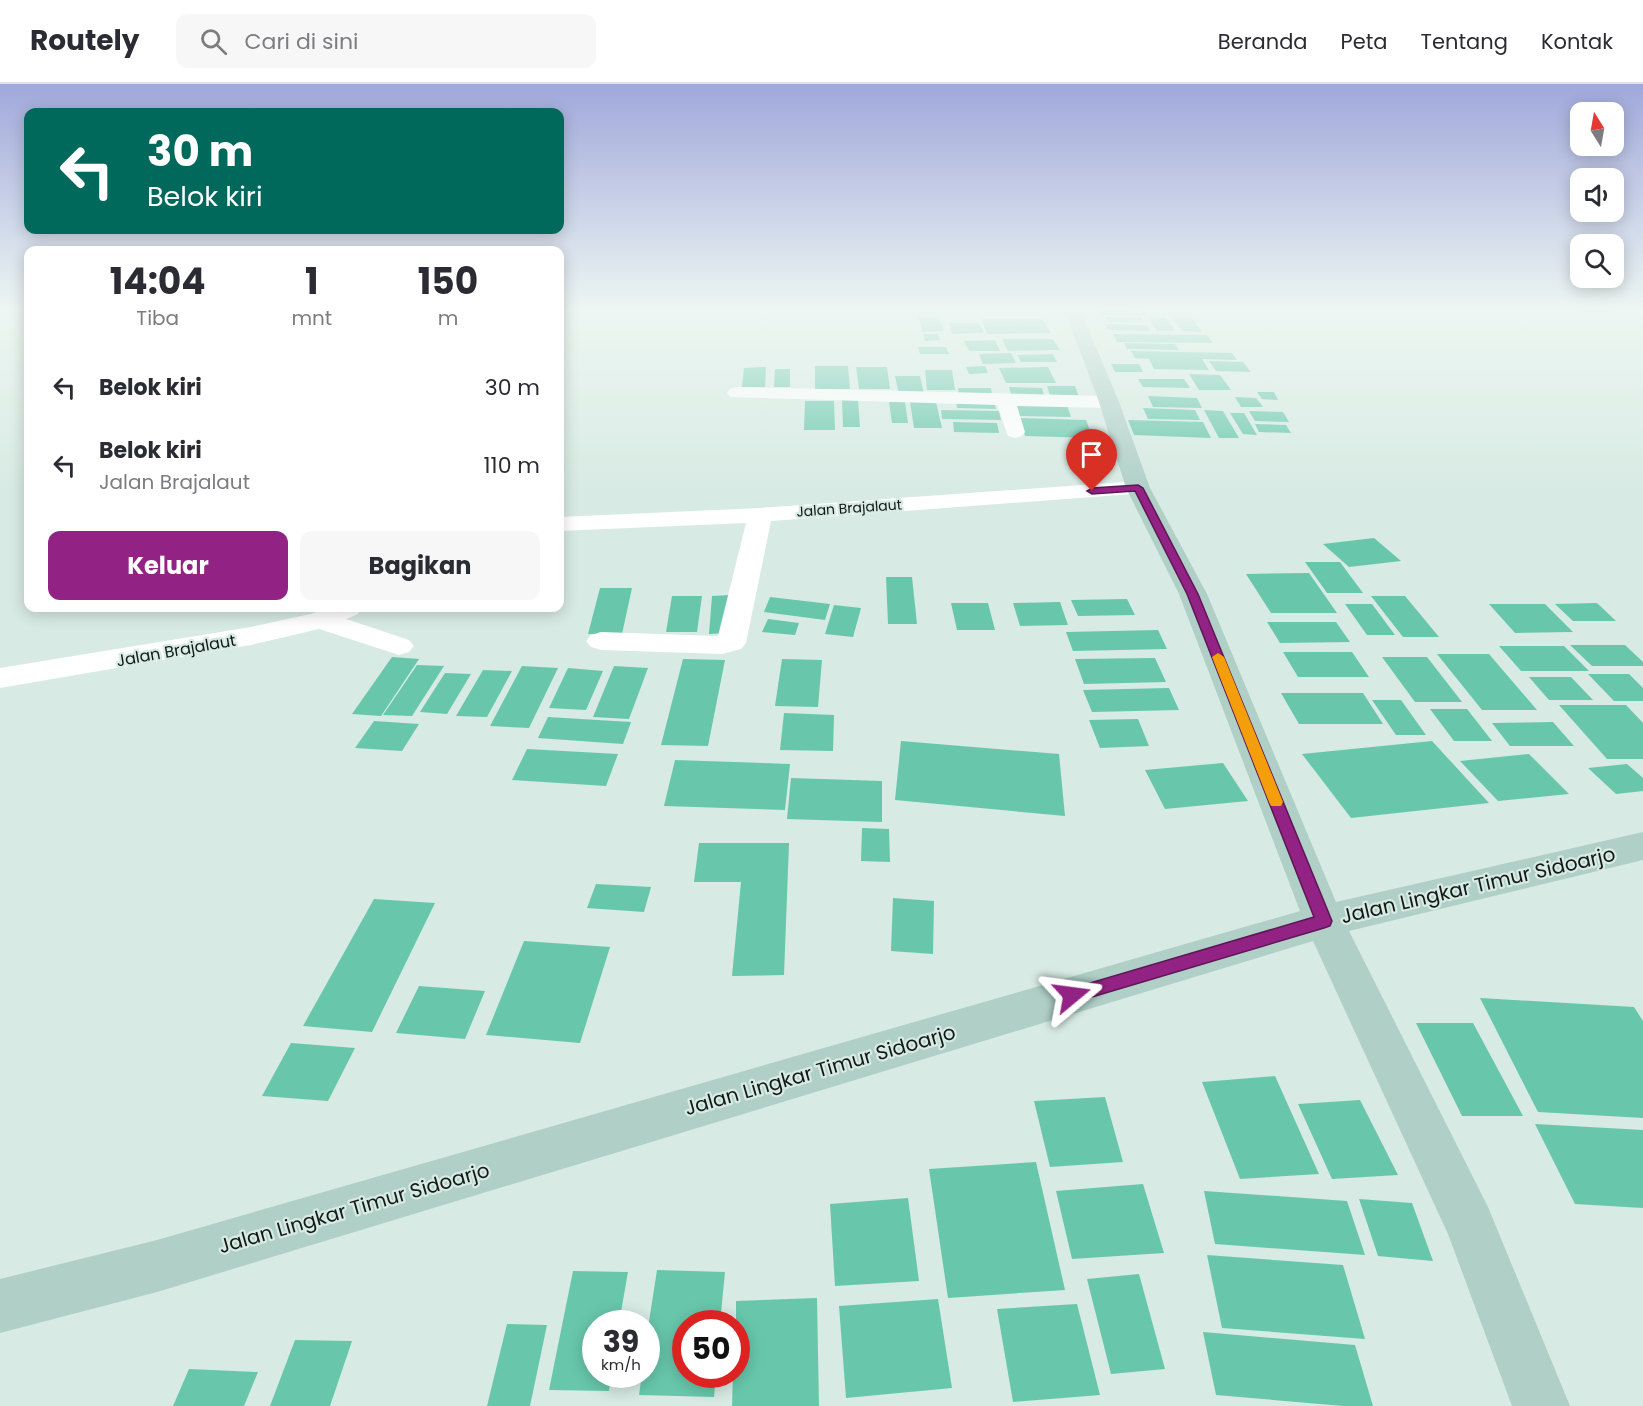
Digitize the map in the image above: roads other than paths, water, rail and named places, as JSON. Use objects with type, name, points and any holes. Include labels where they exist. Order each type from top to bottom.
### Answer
[{"type":"street","points":[[1097,371],[1136,480],[1192,594],[1324,921],[1470,1226],[1541,1406]]},
{"type":"street","points":[[737,393],[1109,402]]},
{"type":"street","points":[[1005,400],[1015,432]]},
{"type":"street","name":"Jalan Brajalaut","points":[[564,524],[760,515],[1136,480]]},
{"type":"street","points":[[601,641],[722,645],[731,643],[760,515]]},
{"type":"street","name":"Jalan Brajalaut","points":[[0,678],[251,636],[320,620],[339,612]]},
{"type":"street","points":[[320,620],[399,646]]},
{"type":"street","name":"Jalan Lingkar Timur Sidoarjo","points":[[0,1306],[157,1266],[1324,921],[1643,846]]}]
